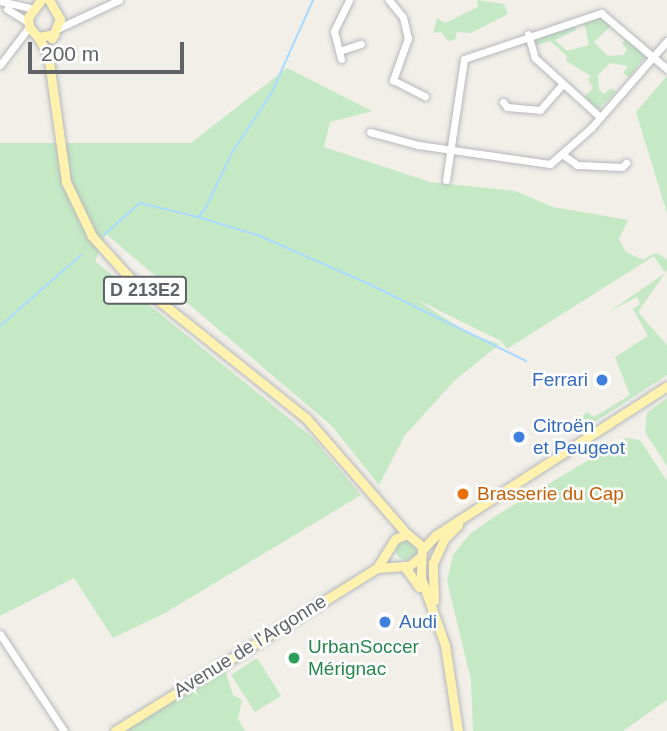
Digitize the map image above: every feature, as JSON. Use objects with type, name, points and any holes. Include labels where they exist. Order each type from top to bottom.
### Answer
[{"type":"main road","points":[[37,5],[53,6],[57,31],[31,31],[37,5]]},
{"type":"main road","name":"D 213E2","points":[[31,31],[48,54],[66,182],[92,236],[128,276],[290,403],[346,461],[392,522],[410,535]]},
{"type":"main road","name":"D 213E2","points":[[48,54],[57,31]]},
{"type":"main road","points":[[377,568],[402,565],[421,554],[436,535],[667,386]]},
{"type":"main road","name":"D 213E2","points":[[346,461],[387,524],[392,546]]},
{"type":"main road","points":[[377,568],[392,546],[410,535],[434,531],[492,498]]},
{"type":"main road","points":[[458,731],[449,663],[433,598],[433,563],[444,539],[481,505]]},
{"type":"main road","points":[[410,535],[421,554],[421,578],[449,663]]},
{"type":"main road","points":[[392,546],[427,604],[450,678]]},
{"type":"main road","name":"Avenue de l'Argonne","points":[[120,729],[377,568]]},
{"type":"street","points":[[57,31],[80,16],[119,0]]},
{"type":"street","points":[[349,0],[334,31],[340,55],[361,44]]},
{"type":"street","points":[[389,0],[403,18],[408,38],[393,80],[425,96]]},
{"type":"street","points":[[0,3],[37,5]]},
{"type":"street","points":[[0,3],[31,31],[10,48],[0,65]]},
{"type":"street","points":[[53,6],[80,16]]},
{"type":"street","points":[[446,180],[464,59],[503,48],[528,34],[601,13],[667,69]]},
{"type":"street","points":[[528,34],[535,58],[600,117]]},
{"type":"street","points":[[370,132],[418,145],[545,164],[562,154],[600,117],[667,41]]},
{"type":"street","points":[[503,102],[507,107],[540,110],[563,84]]},
{"type":"street","points":[[562,154],[578,165],[622,167],[626,163]]},
{"type":"street","points":[[0,634],[64,731]]},
{"type":"green space","points":[[477,0],[504,4],[508,14],[471,33],[457,32],[455,40],[448,41],[441,32],[433,33],[437,18],[445,23],[478,7]]},
{"type":"green space","points":[[602,17],[611,26],[594,42],[608,56],[623,55],[627,50],[622,43],[627,38],[645,57],[629,77],[623,73],[628,66],[610,63],[598,75],[599,90],[604,94],[611,88],[616,92],[598,109],[584,97],[593,88],[588,79],[591,76],[566,61],[567,56],[550,41],[535,46],[533,38],[575,25],[576,30],[555,40],[567,51],[589,45],[585,26],[580,23]]},
{"type":"green space","points":[[287,68],[372,111],[330,122],[324,147],[430,182],[515,191],[553,207],[628,220],[619,239],[626,252],[643,260],[656,253],[667,259],[667,270],[665,273],[654,256],[507,349],[501,341],[416,299],[469,334],[500,344],[455,380],[405,435],[379,485],[331,425],[106,234],[95,261],[313,438],[361,495],[165,613],[113,638],[74,578],[0,616],[0,143],[191,143]]},
{"type":"green space","points":[[667,76],[667,213],[636,112]]},
{"type":"green space","points":[[665,273],[638,312],[667,345],[667,375],[587,427],[579,419],[587,412],[594,417],[630,395],[615,357],[648,336],[633,309],[640,304],[637,297],[609,312]]},
{"type":"green space","points":[[667,398],[667,466],[645,432],[647,413]]},
{"type":"green space","points":[[625,438],[640,440],[667,481],[667,700],[623,731],[473,731],[471,680],[447,581],[453,555],[470,534],[494,517]]},
{"type":"green space","points":[[402,540],[410,540],[416,550],[410,560],[402,560],[396,554],[396,546]]},
{"type":"green space","points":[[257,658],[281,696],[255,712],[231,675]]},
{"type":"green space","points":[[224,666],[233,695],[242,700],[238,719],[245,731],[125,731]]},
{"type":"waterway","points":[[105,234],[140,203],[198,217],[205,209],[233,151],[271,94],[313,0]]},
{"type":"waterway","points":[[198,217],[260,236],[369,284],[526,361]]},
{"type":"waterway","points":[[0,326],[81,255]]},
{"type":"place","name":"Ferrari","points":[[602,380]]},
{"type":"place","name":"Citroën et Peugeot","points":[[519,437]]},
{"type":"place","name":"Brasserie du Cap","points":[[463,494]]},
{"type":"place","name":"Audi","points":[[385,622]]},
{"type":"place","name":"UrbanSoccer Mérignac","points":[[294,658]]}]
